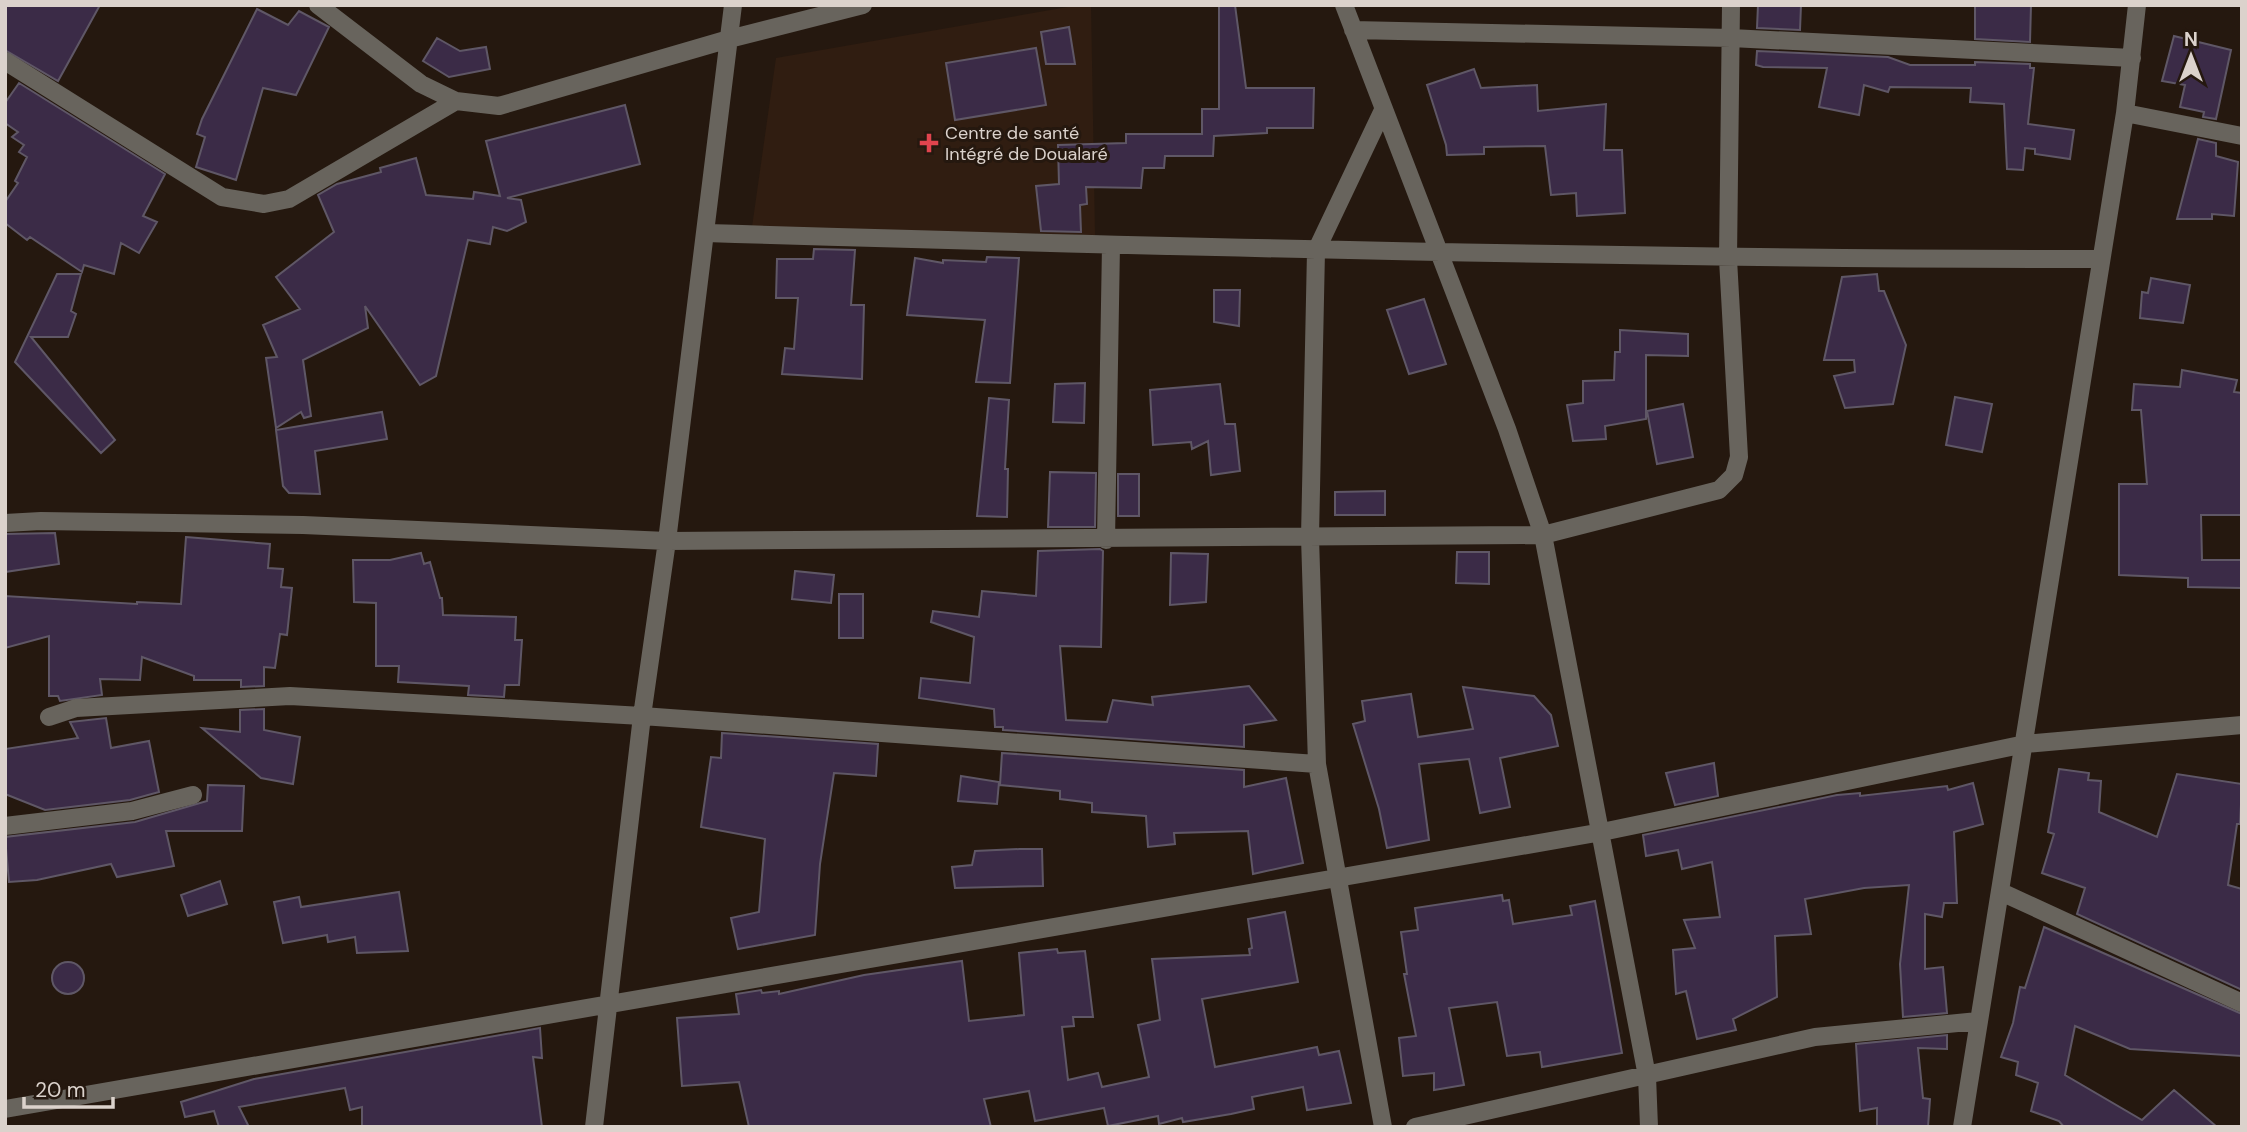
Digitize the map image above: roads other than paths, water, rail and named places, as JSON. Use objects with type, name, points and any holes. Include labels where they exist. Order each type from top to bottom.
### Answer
[{"type":"street","points":[[318,5],[421,84],[456,101],[499,106],[729,40],[863,5]]},
{"type":"street","points":[[594,1127],[642,716],[667,541],[733,5]]},
{"type":"street","points":[[1344,5],[1507,429],[1544,535],[1647,1076],[1649,1127]]},
{"type":"street","points":[[5,523],[41,521],[303,525],[667,541],[1544,535],[1720,490],[1734,475],[1740,457],[1728,259],[1731,5]]},
{"type":"street","points":[[1962,1127],[2125,113],[2137,5]]},
{"type":"street","points":[[1353,30],[1731,38],[2132,58]]},
{"type":"street","points":[[5,61],[222,197],[264,204],[289,199],[456,101]]},
{"type":"street","points":[[1383,110],[1316,251],[1310,537],[1317,764],[1383,1127]]},
{"type":"street","points":[[2125,113],[2242,136]]},
{"type":"street","points":[[706,233],[1316,251],[1728,259],[2101,259]]},
{"type":"street","points":[[1106,540],[1111,245]]},
{"type":"street","points":[[49,717],[76,708],[290,695],[642,716],[1317,764]]},
{"type":"street","points":[[5,1109],[1602,832],[2025,744],[2242,725]]},
{"type":"street","points":[[5,826],[132,811],[193,795]]},
{"type":"street","points":[[2001,892],[2242,1003]]},
{"type":"street","points":[[1415,1127],[1815,1037],[1978,1021]]},
{"type":"place","name":"Centre de santé Intégré de Doualaré","points":[[929,143]]}]
